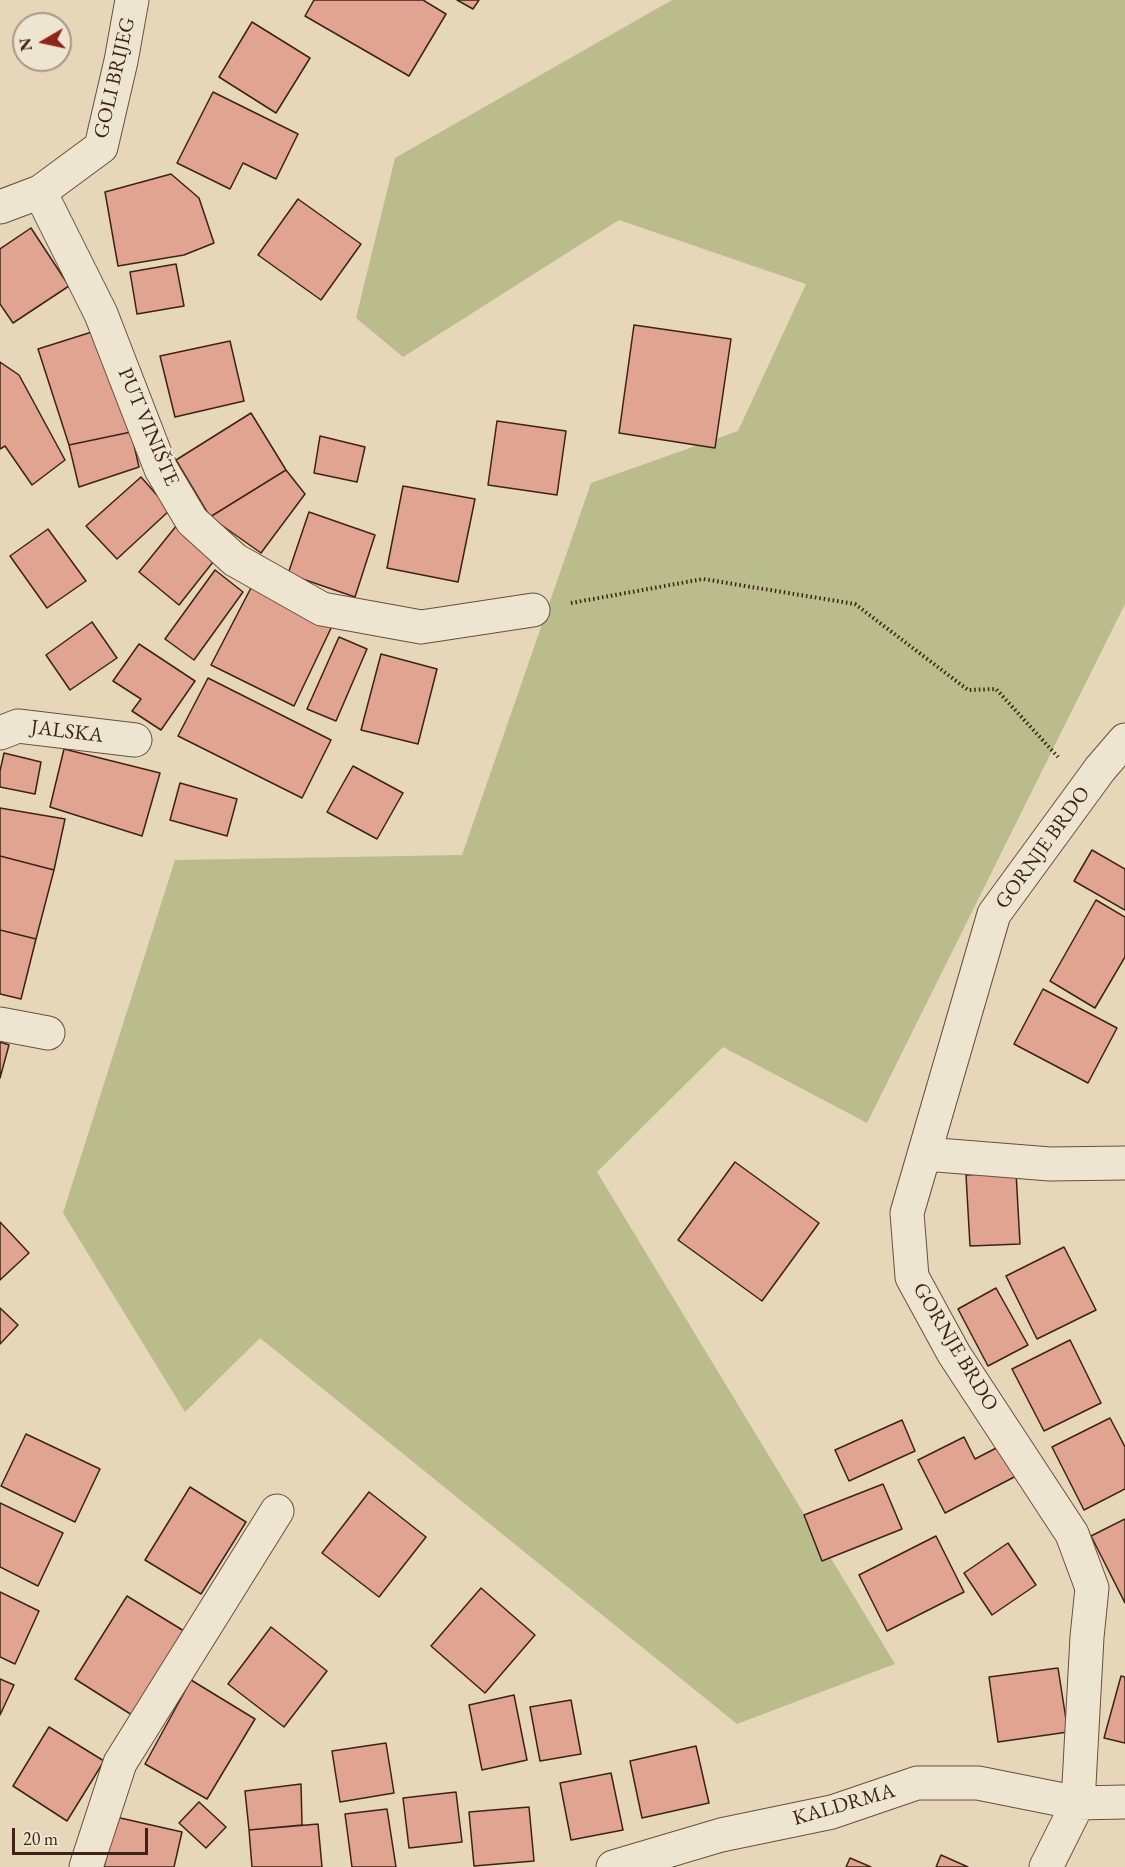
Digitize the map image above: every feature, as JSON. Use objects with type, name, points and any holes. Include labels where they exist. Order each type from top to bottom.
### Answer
[{"type":"street","name":"GOLI BRIJEG","points":[[0,207],[40,192],[100,147],[121,61],[132,0]]},
{"type":"street","name":"PUT VINIŠTE","points":[[40,192],[101,314],[161,469],[192,521],[235,560],[322,609],[420,627],[533,610]]},
{"type":"street","name":"JALSKA","points":[[0,733],[18,726],[135,740]]},
{"type":"street","name":"GORNJE BRDO","points":[[1046,1867],[1078,1803],[1087,1637],[1092,1588],[1072,1534],[954,1354],[912,1277],[907,1213],[994,914],[1100,769],[1125,740]]},
{"type":"street","points":[[0,1024],[48,1033]]},
{"type":"street","points":[[925,1154],[1050,1164],[1125,1163]]},
{"type":"street","points":[[86,1867],[120,1763],[278,1510]]},
{"type":"street","name":"KALDRMA","points":[[612,1867],[721,1835],[832,1812],[917,1783],[978,1783],[1078,1803],[1125,1802]]},
{"type":"path","points":[[533,610],[703,579],[855,604],[968,690],[996,689],[1060,760]]},
{"type":"green space","points":[[672,0],[1125,0],[1125,604],[867,1123],[723,1047],[597,1172],[895,1664],[737,1724],[260,1338],[185,1412],[63,1213],[175,860],[462,855],[591,483],[738,431],[806,284],[619,220],[403,357],[356,318],[395,158]]},
{"type":"building","points":[[314,0],[423,0],[446,14],[409,76],[305,16]]},
{"type":"building","points":[[457,0],[479,0],[473,9]]},
{"type":"building","points":[[252,22],[310,58],[276,113],[219,77]]},
{"type":"building","points":[[213,92],[298,134],[276,179],[243,163],[230,189],[177,163]]},
{"type":"building","points":[[171,174],[199,198],[214,243],[184,255],[118,266],[105,192]]},
{"type":"building","points":[[298,199],[361,244],[321,300],[258,255]]},
{"type":"building","points":[[31,228],[69,286],[13,323],[0,304],[0,249]]},
{"type":"building","points":[[176,264],[184,306],[137,314],[130,272]]},
{"type":"building","points":[[634,325],[731,339],[715,448],[619,433]]},
{"type":"building","points":[[95,331],[131,432],[69,445],[38,349]]},
{"type":"building","points":[[230,341],[244,401],[175,417],[160,356]]},
{"type":"building","points":[[0,362],[19,375],[65,460],[32,485],[5,446],[0,449]]},
{"type":"building","points":[[251,413],[286,470],[210,517],[176,460]]},
{"type":"building","points":[[497,421],[566,431],[557,495],[488,485]]},
{"type":"building","points":[[131,432],[139,467],[79,487],[69,445]]},
{"type":"building","points":[[320,436],[365,447],[357,482],[314,473]]},
{"type":"building","points":[[286,470],[305,494],[261,553],[210,517]]},
{"type":"building","points":[[141,477],[170,510],[117,559],[86,526]]},
{"type":"building","points":[[403,486],[475,499],[458,582],[387,568]]},
{"type":"building","points":[[309,512],[375,535],[355,597],[288,574]]},
{"type":"building","points":[[177,525],[217,557],[179,605],[139,572]]},
{"type":"building","points":[[48,529],[86,581],[47,608],[10,556]]},
{"type":"building","points":[[215,570],[243,592],[194,660],[165,639]]},
{"type":"building","points":[[254,582],[333,624],[294,706],[211,665]]},
{"type":"building","points":[[92,622],[117,658],[70,690],[46,655]]},
{"type":"building","points":[[339,637],[367,649],[336,721],[307,709]]},
{"type":"building","points":[[139,644],[195,681],[161,730],[132,711],[141,699],[113,681]]},
{"type":"building","points":[[381,654],[437,669],[418,744],[361,730]]},
{"type":"building","points":[[208,678],[331,740],[302,798],[178,736]]},
{"type":"building","points":[[64,749],[160,773],[142,836],[50,807]]},
{"type":"building","points":[[4,753],[41,762],[35,794],[0,787],[0,771]]},
{"type":"building","points":[[353,766],[403,793],[377,839],[327,812]]},
{"type":"building","points":[[180,783],[237,799],[227,836],[170,820]]},
{"type":"building","points":[[0,808],[65,819],[54,870],[0,856]]},
{"type":"building","points":[[1092,850],[1125,869],[1125,910],[1074,881]]},
{"type":"building","points":[[0,856],[54,870],[36,939],[0,930]]},
{"type":"building","points":[[1096,900],[1125,917],[1125,957],[1095,1008],[1050,981]]},
{"type":"building","points":[[0,930],[36,939],[21,999],[0,994]]},
{"type":"building","points":[[1043,989],[1117,1028],[1088,1083],[1014,1044]]},
{"type":"building","points":[[0,1042],[9,1045],[0,1078]]},
{"type":"building","points":[[735,1162],[819,1223],[762,1301],[678,1240]]},
{"type":"building","points":[[1016,1172],[1020,1244],[970,1246],[966,1175]]},
{"type":"building","points":[[0,1222],[29,1253],[0,1280]]},
{"type":"building","points":[[1064,1247],[1096,1310],[1037,1339],[1006,1276]]},
{"type":"building","points":[[996,1288],[1028,1345],[988,1366],[958,1309]]},
{"type":"building","points":[[0,1308],[18,1325],[0,1344]]},
{"type":"building","points":[[1070,1340],[1101,1403],[1044,1431],[1012,1369]]},
{"type":"building","points":[[1110,1418],[1125,1447],[1125,1489],[1084,1510],[1052,1447]]},
{"type":"building","points":[[902,1420],[915,1451],[849,1481],[835,1450]]},
{"type":"building","points":[[26,1434],[100,1469],[75,1522],[1,1486]]},
{"type":"building","points":[[964,1437],[975,1459],[1004,1444],[1020,1474],[945,1513],[918,1460]]},
{"type":"building","points":[[883,1484],[902,1529],[822,1561],[804,1515]]},
{"type":"building","points":[[190,1487],[246,1522],[201,1594],[145,1560]]},
{"type":"building","points":[[369,1492],[426,1537],[379,1597],[322,1553]]},
{"type":"building","points":[[0,1503],[63,1533],[38,1586],[0,1567]]},
{"type":"building","points":[[1125,1519],[1125,1603],[1091,1536]]},
{"type":"building","points":[[936,1536],[964,1592],[887,1631],[859,1575]]},
{"type":"building","points":[[1008,1543],[1036,1585],[992,1615],[964,1573]]},
{"type":"building","points":[[481,1588],[535,1635],[485,1693],[431,1646]]},
{"type":"building","points":[[0,1592],[39,1611],[15,1664],[0,1657]]},
{"type":"building","points":[[127,1596],[184,1631],[132,1715],[75,1679]]},
{"type":"building","points":[[271,1627],[327,1671],[284,1727],[228,1684]]},
{"type":"building","points":[[1058,1668],[1068,1732],[998,1742],[989,1677]]},
{"type":"building","points":[[1121,1676],[1125,1677],[1125,1743],[1104,1738]]},
{"type":"building","points":[[0,1679],[14,1685],[0,1715]]},
{"type":"building","points":[[191,1680],[255,1719],[207,1799],[145,1764]]},
{"type":"building","points":[[514,1695],[527,1760],[482,1770],[469,1705]]},
{"type":"building","points":[[571,1700],[581,1754],[540,1761],[530,1707]]},
{"type":"building","points":[[49,1727],[104,1761],[67,1821],[13,1786]]},
{"type":"building","points":[[386,1743],[394,1793],[340,1802],[332,1751]]},
{"type":"building","points":[[696,1746],[709,1803],[642,1818],[630,1761]]},
{"type":"building","points":[[611,1773],[623,1830],[571,1840],[560,1783]]},
{"type":"building","points":[[301,1784],[302,1825],[249,1830],[245,1791]]},
{"type":"building","points":[[456,1792],[462,1842],[409,1848],[403,1798]]},
{"type":"building","points":[[199,1802],[226,1827],[206,1848],[179,1823]]},
{"type":"building","points":[[529,1807],[534,1861],[474,1866],[469,1812]]},
{"type":"building","points":[[387,1809],[396,1867],[352,1867],[345,1814]]},
{"type":"building","points":[[116,1817],[182,1832],[174,1867],[104,1867]]},
{"type":"building","points":[[318,1824],[322,1867],[252,1867],[249,1830]]},
{"type":"building","points":[[941,1855],[968,1867],[936,1867]]},
{"type":"building","points":[[850,1858],[871,1867],[846,1867]]}]
